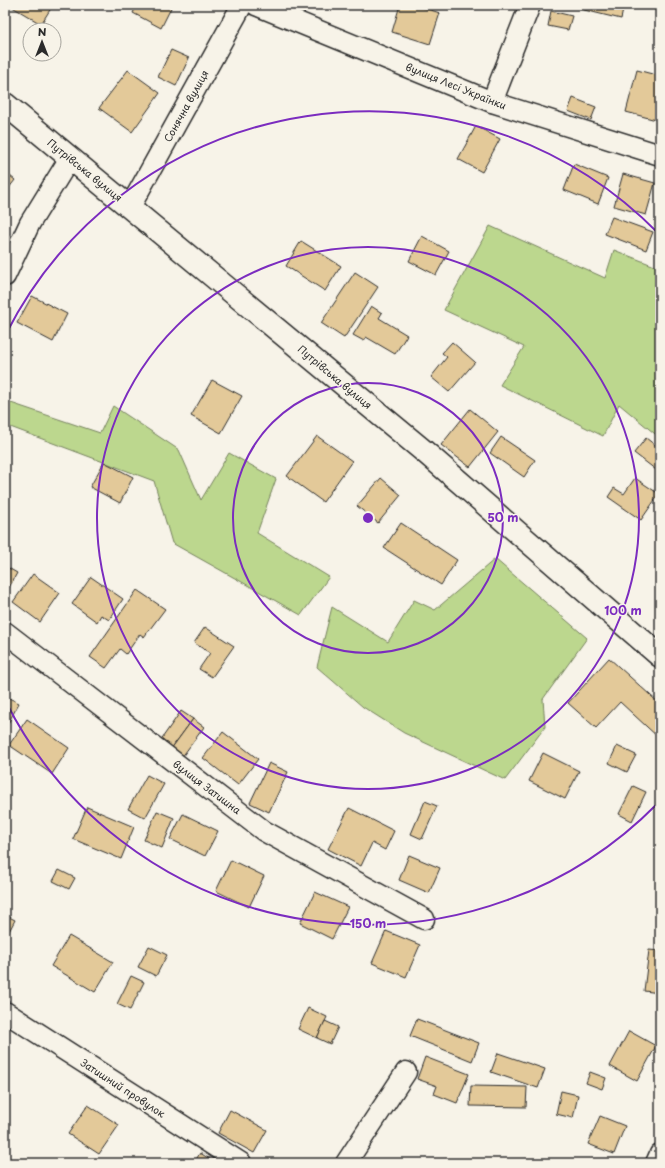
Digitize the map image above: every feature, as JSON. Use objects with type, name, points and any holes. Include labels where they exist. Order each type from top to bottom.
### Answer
[{"type":"main road","name":"Путрівська вулиця","points":[[5,104],[425,452],[660,656]]},
{"type":"street","name":"Сонячна вулиця","points":[[130,207],[242,5]]},
{"type":"street","name":"вулиця Лесі Українки","points":[[256,5],[492,102],[660,155]]},
{"type":"street","points":[[492,102],[530,5]]},
{"type":"street","points":[[5,276],[30,223],[70,158]]},
{"type":"street","name":"вулиця Затишна","points":[[5,632],[264,831],[424,919]]},
{"type":"street","name":"Затишний провулок","points":[[5,1012],[241,1163]]},
{"type":"street","points":[[346,1163],[406,1072]]},
{"type":"street","points":[[656,1163],[660,1154]]},
{"type":"green space","points":[[490,226],[605,278],[614,250],[660,268],[660,438],[619,404],[603,436],[500,385],[524,347],[444,310]]},
{"type":"green space","points":[[5,401],[100,433],[113,406],[179,450],[201,500],[229,453],[276,479],[257,533],[329,577],[301,615],[172,543],[154,481],[5,425]]},
{"type":"green space","points":[[495,559],[587,638],[543,699],[545,727],[505,780],[404,733],[363,707],[317,667],[332,607],[388,642],[414,600],[435,610]]},
{"type":"building","points":[[9,5],[53,5],[42,22],[38,22]]},
{"type":"building","points":[[137,5],[165,5],[171,8],[161,28],[133,13]]},
{"type":"building","points":[[400,5],[415,5],[440,13],[430,44],[392,32]]},
{"type":"building","points":[[581,5],[624,5],[621,19],[580,9]]},
{"type":"building","points":[[551,11],[572,16],[568,30],[548,26]]},
{"type":"building","points":[[171,50],[189,58],[176,86],[158,77]]},
{"type":"building","points":[[128,70],[160,93],[132,132],[99,108]]},
{"type":"building","points":[[637,70],[660,76],[660,121],[626,112]]},
{"type":"building","points":[[573,98],[596,107],[591,120],[568,111]]},
{"type":"building","points":[[476,126],[500,139],[482,172],[458,159]]},
{"type":"building","points":[[574,164],[608,178],[598,204],[564,190]]},
{"type":"building","points":[[5,172],[15,180],[5,193]]},
{"type":"building","points":[[623,174],[655,183],[646,215],[614,206]]},
{"type":"building","points":[[612,217],[653,232],[646,250],[605,234]]},
{"type":"building","points":[[422,236],[449,251],[436,275],[409,261]]},
{"type":"building","points":[[301,241],[341,266],[325,291],[286,266]]},
{"type":"building","points":[[355,272],[378,287],[344,338],[321,323]]},
{"type":"building","points":[[32,296],[67,314],[53,342],[17,323]]},
{"type":"building","points":[[371,306],[382,313],[379,318],[407,335],[395,354],[366,337],[364,341],[353,335]]},
{"type":"building","points":[[452,342],[475,362],[449,392],[431,377],[447,357],[442,353]]},
{"type":"building","points":[[212,380],[242,396],[221,433],[191,416]]},
{"type":"building","points":[[470,409],[498,432],[470,467],[441,445]]},
{"type":"building","points":[[317,436],[352,461],[323,502],[287,476]]},
{"type":"building","points":[[501,437],[535,460],[524,477],[490,453]]},
{"type":"building","points":[[646,438],[660,449],[660,473],[634,453]]},
{"type":"building","points":[[104,462],[133,477],[120,503],[90,487]]},
{"type":"building","points":[[381,478],[401,495],[378,523],[357,506]]},
{"type":"building","points":[[635,478],[659,494],[641,520],[608,497],[614,488],[624,494]]},
{"type":"building","points":[[401,523],[457,560],[441,585],[384,548]]},
{"type":"building","points":[[5,566],[17,573],[5,595]]},
{"type":"building","points":[[33,574],[60,593],[40,622],[13,602]]},
{"type":"building","points":[[91,577],[123,599],[109,620],[101,615],[97,622],[72,604]]},
{"type":"building","points":[[137,590],[165,609],[144,637],[140,634],[126,654],[120,649],[106,668],[90,657]]},
{"type":"building","points":[[205,627],[234,646],[212,677],[199,669],[210,653],[194,643]]},
{"type":"building","points":[[609,658],[660,704],[660,739],[620,702],[596,728],[568,703]]},
{"type":"building","points":[[5,696],[19,703],[5,729]]},
{"type":"building","points":[[181,711],[193,719],[171,749],[160,741]]},
{"type":"building","points":[[27,719],[69,748],[52,774],[9,745]]},
{"type":"building","points":[[193,719],[204,727],[182,757],[171,749]]},
{"type":"building","points":[[223,732],[258,759],[238,785],[203,758]]},
{"type":"building","points":[[617,746],[636,755],[627,772],[609,763]]},
{"type":"building","points":[[543,753],[579,771],[565,799],[529,781]]},
{"type":"building","points":[[269,763],[288,772],[269,812],[250,803]]},
{"type":"building","points":[[147,775],[164,784],[145,818],[128,809]]},
{"type":"building","points":[[633,786],[646,792],[632,821],[619,814]]},
{"type":"building","points":[[425,801],[437,806],[422,839],[411,834]]},
{"type":"building","points":[[87,807],[134,827],[121,859],[73,839]]},
{"type":"building","points":[[349,808],[394,831],[385,850],[372,843],[361,866],[328,849]]},
{"type":"building","points":[[157,811],[174,818],[162,848],[144,840]]},
{"type":"building","points":[[183,814],[218,831],[205,856],[170,839]]},
{"type":"building","points":[[409,855],[440,868],[429,893],[399,880]]},
{"type":"building","points":[[231,860],[264,876],[249,907],[216,891]]},
{"type":"building","points":[[59,870],[75,878],[69,889],[53,881]]},
{"type":"building","points":[[315,892],[348,907],[332,939],[300,923]]},
{"type":"building","points":[[5,915],[15,920],[5,939]]},
{"type":"building","points":[[386,931],[420,945],[406,977],[372,963]]},
{"type":"building","points":[[69,936],[113,962],[95,992],[51,966]]},
{"type":"building","points":[[149,946],[167,955],[156,976],[138,967]]},
{"type":"building","points":[[649,950],[660,951],[660,993],[644,991]]},
{"type":"building","points":[[131,976],[144,982],[130,1010],[117,1004]]},
{"type":"building","points":[[308,1008],[327,1017],[317,1038],[298,1029]]},
{"type":"building","points":[[417,1019],[479,1043],[472,1061],[410,1036]]},
{"type":"building","points":[[325,1021],[338,1027],[330,1044],[317,1038]]},
{"type":"building","points":[[629,1031],[656,1046],[637,1081],[610,1066]]},
{"type":"building","points":[[498,1053],[545,1069],[538,1088],[491,1072]]},
{"type":"building","points":[[425,1057],[469,1074],[457,1103],[434,1094],[437,1086],[417,1079]]},
{"type":"building","points":[[590,1072],[606,1078],[602,1089],[586,1083]]},
{"type":"building","points":[[471,1086],[527,1087],[526,1107],[470,1106]]},
{"type":"building","points":[[561,1091],[578,1095],[573,1118],[556,1114]]},
{"type":"building","points":[[88,1105],[119,1125],[99,1154],[68,1134]]},
{"type":"building","points":[[230,1110],[267,1130],[254,1153],[218,1133]]},
{"type":"building","points":[[600,1116],[625,1126],[614,1154],[588,1144]]},
{"type":"building","points":[[200,1153],[216,1163],[194,1163]]}]
